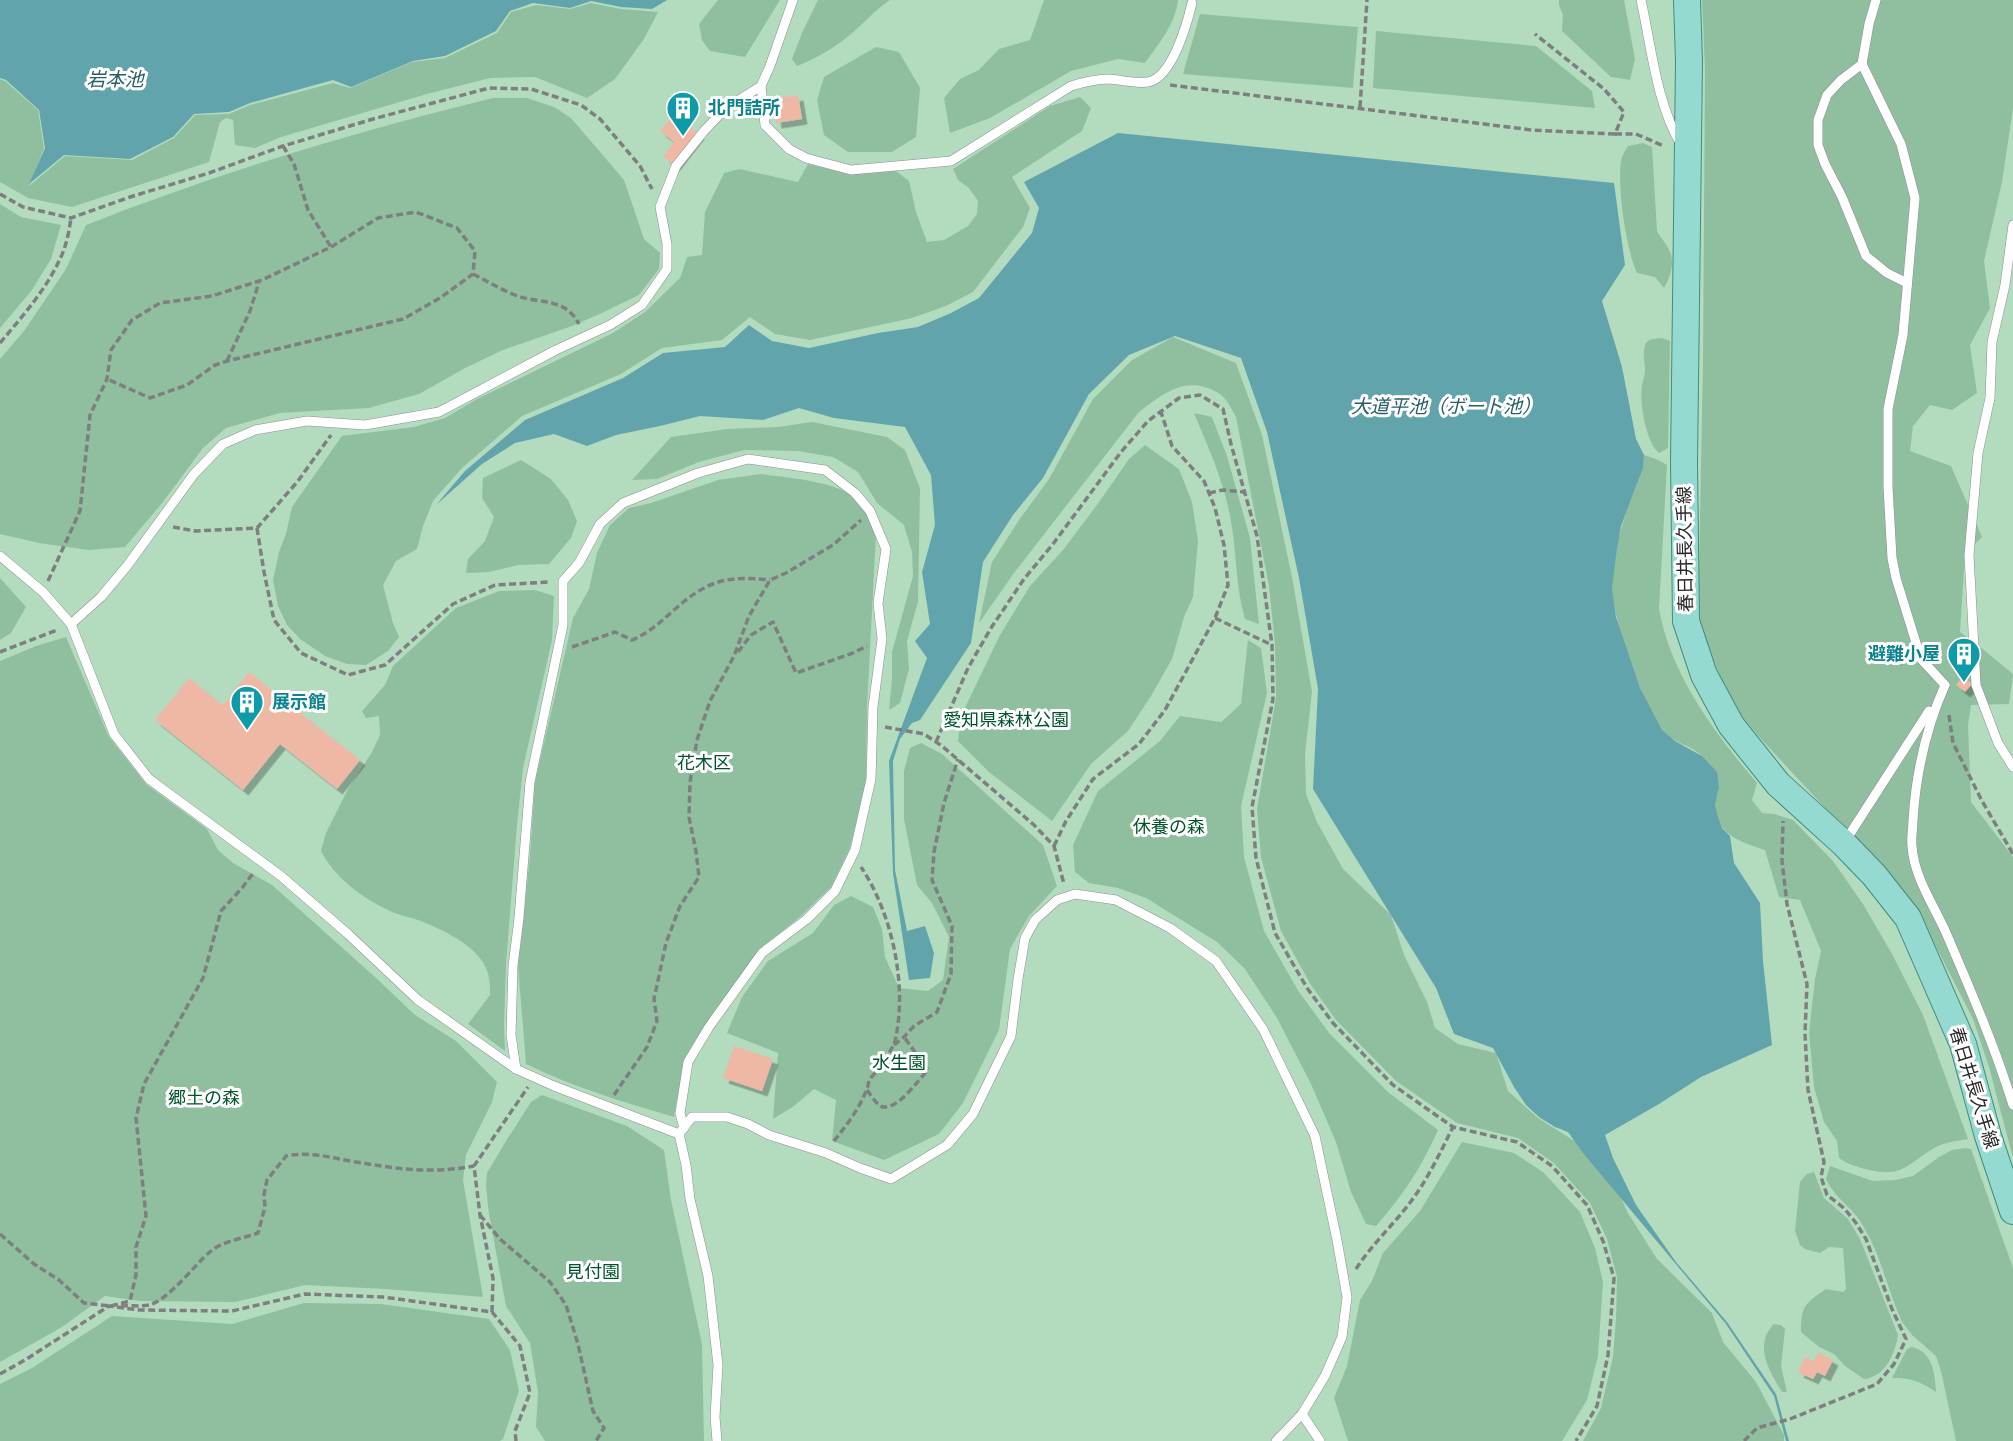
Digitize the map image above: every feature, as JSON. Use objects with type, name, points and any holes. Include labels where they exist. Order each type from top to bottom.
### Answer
[{"type":"main road","name":"春日井長久手線","points":[[1685,2],[1689,61],[1676,150],[1686,621],[1704,675],[1731,725],[1778,784],[1843,843],[1874,875],[1908,918],[1963,1045],[1988,1136],[2013,1211]]},
{"type":"lane","points":[[71,624],[101,597],[194,474],[223,443],[255,430],[307,421],[365,425],[439,412],[544,356],[610,325],[642,305],[667,268],[667,244],[660,207],[676,166],[726,108],[761,86],[771,66],[793,0]]},
{"type":"lane","points":[[1640,0],[1657,80],[1675,135],[1676,150]]},
{"type":"lane","points":[[1876,0],[1863,64],[1901,144],[1915,198],[1903,335],[1888,409],[1892,558],[1921,659],[1945,685]]},
{"type":"lane","points":[[761,86],[765,125],[789,149],[806,158],[852,170],[951,161],[1071,86],[1090,80],[1156,80],[1173,58],[1186,28],[1192,3]]},
{"type":"lane","points":[[1863,64],[1841,80],[1827,95],[1818,120],[1818,145],[1866,256],[1887,273],[1907,283]]},
{"type":"lane","points":[[2013,225],[2005,285],[1992,342],[1990,398],[1979,453],[1969,555],[1976,685],[1998,744],[2013,767]]},
{"type":"lane","points":[[516,1069],[511,1035],[513,966],[530,782],[563,625],[563,581],[579,564],[600,524],[623,503],[698,472],[748,459],[825,470],[855,493],[870,511],[886,550],[878,603],[882,639],[872,724],[871,779],[855,850],[835,891],[807,919],[762,953],[709,1027],[688,1062],[680,1113],[690,1199],[708,1276],[718,1365],[715,1418],[717,1441]]},
{"type":"lane","points":[[0,556],[43,592],[71,624],[114,734],[149,779],[261,861],[348,934],[418,1000],[516,1069],[606,1105],[682,1131]]},
{"type":"lane","points":[[1843,843],[1945,685]]},
{"type":"lane","points":[[1945,685],[1931,717],[1915,784],[1912,846],[1917,872],[1968,985],[2002,1069],[2013,1105]]},
{"type":"lane","points":[[682,1131],[692,1117],[727,1117],[891,1179],[947,1145],[973,1114],[1011,1036],[1017,979],[1025,938],[1035,920],[1057,900],[1075,894],[1116,900],[1170,928],[1216,961],[1264,1029],[1315,1136],[1347,1297],[1342,1337],[1325,1376],[1302,1414],[1276,1441]]},
{"type":"lane","points":[[1302,1414],[1320,1441]]},
{"type":"path","points":[[1360,107],[1367,0]]},
{"type":"path","points":[[1535,34],[1604,89],[1624,112],[1615,134]]},
{"type":"path","points":[[1146,82],[1532,130],[1636,134],[1676,150]]},
{"type":"path","points":[[0,194],[23,208],[71,218],[283,146],[489,88],[531,89],[581,105],[600,119],[640,166],[660,207]]},
{"type":"path","points":[[283,146],[294,164],[308,210],[331,247]]},
{"type":"path","points":[[43,592],[80,511],[90,415],[107,379],[111,350],[132,320],[160,303],[212,296],[259,281],[331,247],[378,218],[416,212],[457,228],[475,251],[474,274]]},
{"type":"path","points":[[0,343],[39,294],[59,261],[71,218]]},
{"type":"path","points":[[474,274],[517,296],[555,304],[572,311],[585,337]]},
{"type":"path","points":[[107,379],[150,398],[187,385],[215,365],[227,361],[403,319],[474,274]]},
{"type":"path","points":[[227,361],[250,311],[259,281]]},
{"type":"path","points":[[936,741],[968,667],[990,628],[1121,452],[1148,421],[1179,398],[1200,396],[1223,409],[1257,536],[1272,645],[1273,699],[1252,807],[1256,858],[1275,933],[1307,988],[1333,1023],[1393,1085],[1453,1128],[1517,1142],[1552,1166],[1587,1205],[1614,1278],[1608,1355],[1597,1406],[1576,1441]]},
{"type":"path","points":[[1054,846],[1066,821],[1093,779],[1139,744],[1165,710],[1215,618],[1228,585],[1224,545],[1215,508],[1204,481],[1172,446],[1161,411]]},
{"type":"path","points":[[158,523],[195,531],[257,527],[298,481],[340,422]]},
{"type":"path","points":[[1209,494],[1223,490],[1244,492]]},
{"type":"path","points":[[557,652],[615,632],[632,640],[640,637],[705,586],[729,579],[770,580],[786,573],[833,545],[870,511]]},
{"type":"path","points":[[257,527],[274,620],[301,653],[348,675],[385,665],[453,604],[495,586],[563,581]]},
{"type":"path","points":[[606,1105],[647,1047],[657,1021],[654,999],[666,943],[681,905],[699,877],[689,817],[690,782],[697,740],[710,701],[734,656],[749,616],[770,580]]},
{"type":"path","points":[[1215,618],[1272,645]]},
{"type":"path","points":[[734,656],[751,635],[773,622],[796,673],[853,653],[882,639]]},
{"type":"path","points":[[0,652],[71,624]]},
{"type":"path","points":[[1945,685],[1953,743],[2013,854]]},
{"type":"path","points":[[872,724],[924,734],[936,741],[1034,825],[1054,846],[1063,877],[1065,897]]},
{"type":"path","points":[[817,1150],[835,1140],[851,1119],[867,1090],[869,1079],[882,1066],[889,1050],[914,1026],[937,1012],[951,974],[952,926],[933,880],[934,852],[944,803],[958,760]]},
{"type":"path","points":[[1744,1441],[1757,1428],[1790,1419],[1877,1384],[1894,1364],[1906,1339],[1866,1239],[1844,1209],[1827,1195],[1821,1177],[1824,1163],[1808,1090],[1805,1034],[1807,984],[1787,904],[1782,861],[1784,832]]},
{"type":"path","points":[[0,1374],[109,1306],[130,1301],[136,1275],[136,1247],[146,1216],[136,1118],[144,1084],[203,978],[221,911],[261,861]]},
{"type":"path","points":[[856,861],[882,904],[896,955],[899,1009],[894,1045]]},
{"type":"path","points":[[867,1090],[879,1105],[884,1107],[899,1102],[928,1070],[904,1037]]},
{"type":"path","points":[[516,1441],[515,1431],[530,1393],[520,1346],[492,1312],[493,1278],[480,1215],[474,1166],[534,1077]]},
{"type":"path","points":[[1345,1287],[1357,1267],[1407,1207],[1453,1128]]},
{"type":"path","points":[[109,1306],[150,1305],[163,1298],[214,1249],[258,1233],[265,1208],[267,1180],[286,1156],[318,1155],[413,1171],[449,1171],[474,1166]]},
{"type":"path","points":[[480,1215],[500,1239],[550,1282],[566,1305],[593,1411],[604,1428],[596,1441]]},
{"type":"path","points":[[0,1234],[84,1303],[139,1310],[232,1311],[304,1294],[383,1297],[492,1312]]},
{"type":"green space","name":"愛知県森林公園","points":[[0,0],[2013,0],[2013,1441],[0,1441]]},
{"type":"green space","points":[[718,0],[780,0],[745,57],[710,51],[702,40],[699,24]]},
{"type":"green space","points":[[818,0],[890,0],[839,44],[797,66],[792,59]]},
{"type":"green space","points":[[1044,0],[1178,0],[1170,25],[1145,63],[1118,59],[1071,71],[990,118],[950,133],[944,98],[960,79],[979,70],[999,49],[1030,40]]},
{"type":"green space","points":[[1559,0],[1624,0],[1635,59],[1630,80],[1611,77],[1562,31],[1563,15]]},
{"type":"green space","points":[[1702,0],[2013,0],[2013,108],[2002,182],[1984,261],[1990,308],[1970,345],[1977,393],[1952,410],[1930,405],[1913,426],[1910,451],[1951,466],[1982,537],[1965,554],[1960,632],[2013,674],[2009,704],[1971,705],[1968,725],[1971,802],[2013,857],[2013,1158],[1989,1067],[1973,1019],[1914,904],[1739,713],[1724,686],[1698,622],[1705,70]]},
{"type":"green space","points":[[591,3],[658,12],[644,39],[615,79],[587,98],[535,77],[490,78],[281,137],[255,148],[235,145],[233,120],[226,118],[220,122],[209,162],[72,207],[28,198],[0,182],[0,79],[38,110],[44,148],[29,186],[65,156],[132,160],[174,138],[195,115],[229,114],[250,105],[333,83],[350,88],[412,62],[445,58],[497,33],[511,12],[536,5],[570,9]]},
{"type":"green space","points":[[1200,14],[1358,27],[1353,88],[1183,74]]},
{"type":"green space","points":[[1376,31],[1536,46],[1592,91],[1595,108],[1373,88]]},
{"type":"green space","points":[[876,47],[899,52],[920,88],[916,137],[892,152],[848,152],[824,135],[817,100],[824,77]]},
{"type":"green space","points":[[1080,97],[1091,108],[1082,131],[1012,177],[1030,208],[1023,227],[973,292],[946,306],[912,318],[810,340],[775,334],[750,317],[722,340],[662,348],[621,374],[522,416],[462,468],[433,501],[417,549],[396,561],[383,585],[399,637],[388,651],[366,665],[347,664],[325,656],[300,639],[287,625],[278,606],[273,580],[292,507],[342,436],[414,427],[445,418],[477,399],[613,333],[645,312],[680,278],[687,257],[702,255],[705,212],[724,173],[740,169],[798,182],[808,164],[848,174],[896,171],[909,181],[927,242],[944,240],[968,226],[977,214],[978,201],[969,188],[958,180],[953,169],[1050,106]]},
{"type":"green space","points":[[493,98],[527,98],[554,107],[571,118],[624,180],[644,239],[660,253],[659,269],[639,295],[572,326],[503,350],[419,394],[369,408],[280,413],[226,428],[203,448],[125,547],[88,550],[0,534],[0,359],[24,331],[66,269],[86,225],[287,155]]},
{"type":"green space","points":[[1643,143],[1652,147],[1657,231],[1668,247],[1672,261],[1664,288],[1655,277],[1637,273],[1623,218],[1621,159],[1628,146]]},
{"type":"green space","points":[[0,204],[21,217],[61,225],[51,259],[32,290],[0,328]]},
{"type":"green space","points":[[1173,337],[1236,363],[1262,435],[1292,577],[1312,692],[1305,754],[1306,794],[1317,822],[1343,869],[1391,915],[1404,955],[1427,1002],[1435,1028],[1458,1044],[1496,1053],[1508,1091],[1538,1118],[1584,1147],[1609,1173],[1628,1213],[1657,1259],[1712,1313],[1723,1342],[1756,1382],[1784,1435],[1784,1441],[1583,1441],[1601,1408],[1613,1357],[1616,1319],[1617,1277],[1607,1239],[1590,1203],[1554,1163],[1518,1138],[1457,1123],[1396,1081],[1336,1020],[1311,985],[1281,931],[1261,857],[1257,809],[1276,698],[1275,645],[1269,586],[1236,417],[1223,396],[1208,388],[1187,386],[1168,392],[1139,412],[1014,573],[979,623],[992,562],[1049,479],[1093,399],[1132,360]]},
{"type":"green space","points":[[1662,338],[1670,341],[1668,448],[1659,453],[1647,431],[1641,392],[1645,371],[1645,345],[1650,340]]},
{"type":"green space","points":[[1194,413],[1212,417],[1227,456],[1250,538],[1259,624],[1245,619],[1227,502],[1215,463]]},
{"type":"green space","points":[[812,422],[887,437],[905,450],[920,488],[918,602],[907,641],[909,669],[900,703],[889,710],[892,652],[913,576],[912,552],[904,525],[877,503],[858,472],[833,457],[798,451],[744,450],[699,462],[657,479],[632,480],[671,437]]},
{"type":"green space","points":[[1145,445],[1179,469],[1192,502],[1198,541],[1193,597],[1184,617],[1172,659],[1151,696],[1128,731],[1091,764],[1052,821],[989,772],[958,741],[961,716],[1000,635],[1030,586],[1063,550],[1129,459]]},
{"type":"green space","points":[[1644,455],[1667,465],[1659,609],[1673,657],[1710,723],[1757,783],[1752,800],[1762,813],[1793,820],[1833,861],[1863,904],[1923,1015],[1968,1139],[1936,1147],[1897,1171],[1878,1172],[1839,1158],[1837,1141],[1824,1122],[1814,1087],[1809,1033],[1821,951],[1800,900],[1779,897],[1765,850],[1731,836],[1719,823],[1715,803],[1717,781],[1713,773],[1700,754],[1671,738],[1661,729],[1630,662],[1614,604],[1612,581],[1618,541],[1641,473]]},
{"type":"green space","points":[[521,460],[551,479],[568,500],[577,521],[571,538],[549,564],[518,565],[489,572],[466,573],[468,559],[485,541],[494,517],[482,498],[483,478]]},
{"type":"green space","name":"花木区","points":[[760,474],[817,483],[848,493],[861,506],[876,534],[866,780],[850,848],[831,887],[759,950],[705,1026],[684,1060],[674,1117],[580,1087],[526,1064],[518,966],[535,782],[573,618],[589,589],[597,553],[610,525],[629,508],[718,480]]},
{"type":"green space","points":[[0,578],[26,607],[11,633],[0,640]]},
{"type":"green space","points":[[535,590],[554,596],[552,640],[523,768],[506,965],[505,1051],[468,1024],[490,995],[487,971],[475,952],[439,929],[394,913],[369,900],[334,870],[321,851],[326,833],[348,789],[380,735],[379,716],[366,718],[362,711],[385,685],[393,666],[456,608],[499,591]]},
{"type":"green space","name":"郷土の森","points":[[66,637],[109,737],[146,784],[207,829],[218,850],[233,863],[272,885],[415,1015],[456,1041],[497,1082],[492,1102],[466,1155],[463,1180],[483,1297],[305,1285],[235,1302],[140,1301],[105,1296],[62,1327],[0,1362],[0,661]]},
{"type":"green space","name":"休養の森","points":[[1248,640],[1261,648],[1267,693],[1241,806],[1244,857],[1264,931],[1299,992],[1330,1034],[1388,1092],[1438,1130],[1411,1180],[1376,1226],[1366,1224],[1351,1192],[1336,1142],[1311,1084],[1277,1018],[1245,969],[1217,942],[1146,898],[1118,888],[1089,883],[1075,872],[1073,845],[1098,791],[1160,741],[1180,716],[1221,722],[1241,704]]},
{"type":"green space","name":"水生園","points":[[921,743],[942,754],[1043,845],[1057,886],[1029,916],[1010,949],[999,1030],[963,1103],[939,1134],[884,1160],[832,1141],[836,1100],[814,1089],[773,1119],[778,1053],[727,1033],[742,997],[768,961],[813,933],[834,905],[851,896],[873,907],[882,929],[885,957],[899,988],[928,991],[943,980],[949,937],[932,903],[917,885],[904,819],[904,771],[910,748]]},
{"type":"green space","name":"見付園","points":[[542,1095],[627,1126],[664,1150],[671,1200],[702,1344],[704,1441],[545,1441],[536,1427],[538,1392],[530,1343],[506,1306],[486,1187],[487,1173],[506,1141],[531,1102]]},
{"type":"green space","points":[[1462,1142],[1514,1153],[1543,1172],[1580,1212],[1595,1248],[1603,1282],[1598,1356],[1587,1400],[1562,1441],[1348,1441],[1334,1398],[1347,1366],[1360,1300],[1372,1281],[1383,1253],[1420,1211]]},
{"type":"green space","points":[[1971,1149],[2013,1268],[2013,1441],[1956,1441],[1936,1356],[1912,1335],[1902,1322],[1869,1237],[1859,1219],[1834,1192],[1826,1179],[1830,1166],[1873,1181],[1895,1180],[1913,1176],[1952,1150]]},
{"type":"green space","points":[[1814,1172],[1824,1198],[1848,1219],[1860,1239],[1898,1335],[1888,1363],[1878,1374],[1864,1379],[1801,1332],[1803,1311],[1809,1302],[1826,1289],[1843,1292],[1846,1289],[1843,1248],[1829,1247],[1820,1253],[1805,1249],[1800,1245],[1795,1231],[1800,1182],[1807,1174]]},
{"type":"green space","points":[[304,1303],[381,1304],[489,1319],[510,1350],[519,1391],[503,1439],[0,1441],[0,1384],[32,1368],[112,1316],[232,1324]]},
{"type":"green space","points":[[1773,1324],[1781,1325],[1785,1329],[1781,1366],[1787,1392],[1782,1392],[1768,1367],[1764,1353],[1766,1337]]},
{"type":"green space","points":[[1912,1347],[1929,1359],[1934,1371],[1936,1392],[1915,1381],[1892,1378],[1907,1349]]},
{"type":"water","name":"岩本池","points":[[0,0],[667,0],[652,9],[591,1],[570,8],[533,3],[510,11],[496,31],[445,56],[413,61],[351,87],[333,80],[250,103],[229,112],[194,114],[173,137],[130,159],[64,155],[29,184],[45,148],[39,110],[6,80],[0,78]]},
{"type":"water","name":"大道平池（ボート池）","points":[[1118,133],[1614,183],[1625,265],[1602,301],[1622,367],[1636,439],[1644,455],[1643,468],[1621,526],[1612,589],[1616,617],[1640,688],[1662,730],[1675,741],[1702,756],[1717,772],[1719,787],[1715,805],[1718,817],[1722,828],[1730,836],[1734,863],[1760,903],[1772,1045],[1701,1077],[1605,1135],[1636,1205],[1676,1262],[1727,1322],[1776,1394],[1789,1441],[1786,1441],[1774,1396],[1726,1324],[1568,1132],[1539,1117],[1526,1105],[1493,1048],[1454,1034],[1436,988],[1313,789],[1318,689],[1299,578],[1267,432],[1241,358],[1175,336],[1129,355],[1089,394],[1043,478],[1013,515],[983,562],[971,643],[920,720],[912,723],[900,739],[893,761],[895,870],[907,931],[925,926],[934,953],[930,978],[909,980],[893,873],[889,761],[927,658],[915,641],[930,624],[922,572],[935,525],[931,475],[905,427],[834,418],[799,408],[763,420],[700,416],[616,435],[587,446],[554,434],[515,443],[482,464],[436,505],[465,471],[525,420],[623,378],[663,353],[725,347],[749,325],[772,341],[809,348],[918,327],[979,298],[1032,233],[1039,208],[1024,182]]},
{"type":"building","points":[[798,95],[802,119],[776,123],[773,99]]},
{"type":"building","name":"北門詰所","points":[[674,114],[699,134],[674,166],[663,156],[674,142],[660,131]]},
{"type":"building","name":"展示館","points":[[249,672],[360,760],[337,789],[280,744],[243,790],[155,720],[189,678],[223,705]]},
{"type":"building","name":"避難小屋","points":[[1963,676],[1972,684],[1965,692],[1956,685]]},
{"type":"building","points":[[734,1046],[773,1059],[762,1091],[723,1078]]},
{"type":"building","points":[[1818,1352],[1833,1360],[1825,1376],[1817,1372],[1813,1379],[1798,1372],[1805,1357],[1814,1361]]},
{"type":"place","name":"北門詰所","points":[[683,138]]},
{"type":"place","name":"避難小屋","points":[[1964,684]]},
{"type":"place","name":"展示館","points":[[247,732]]}]
